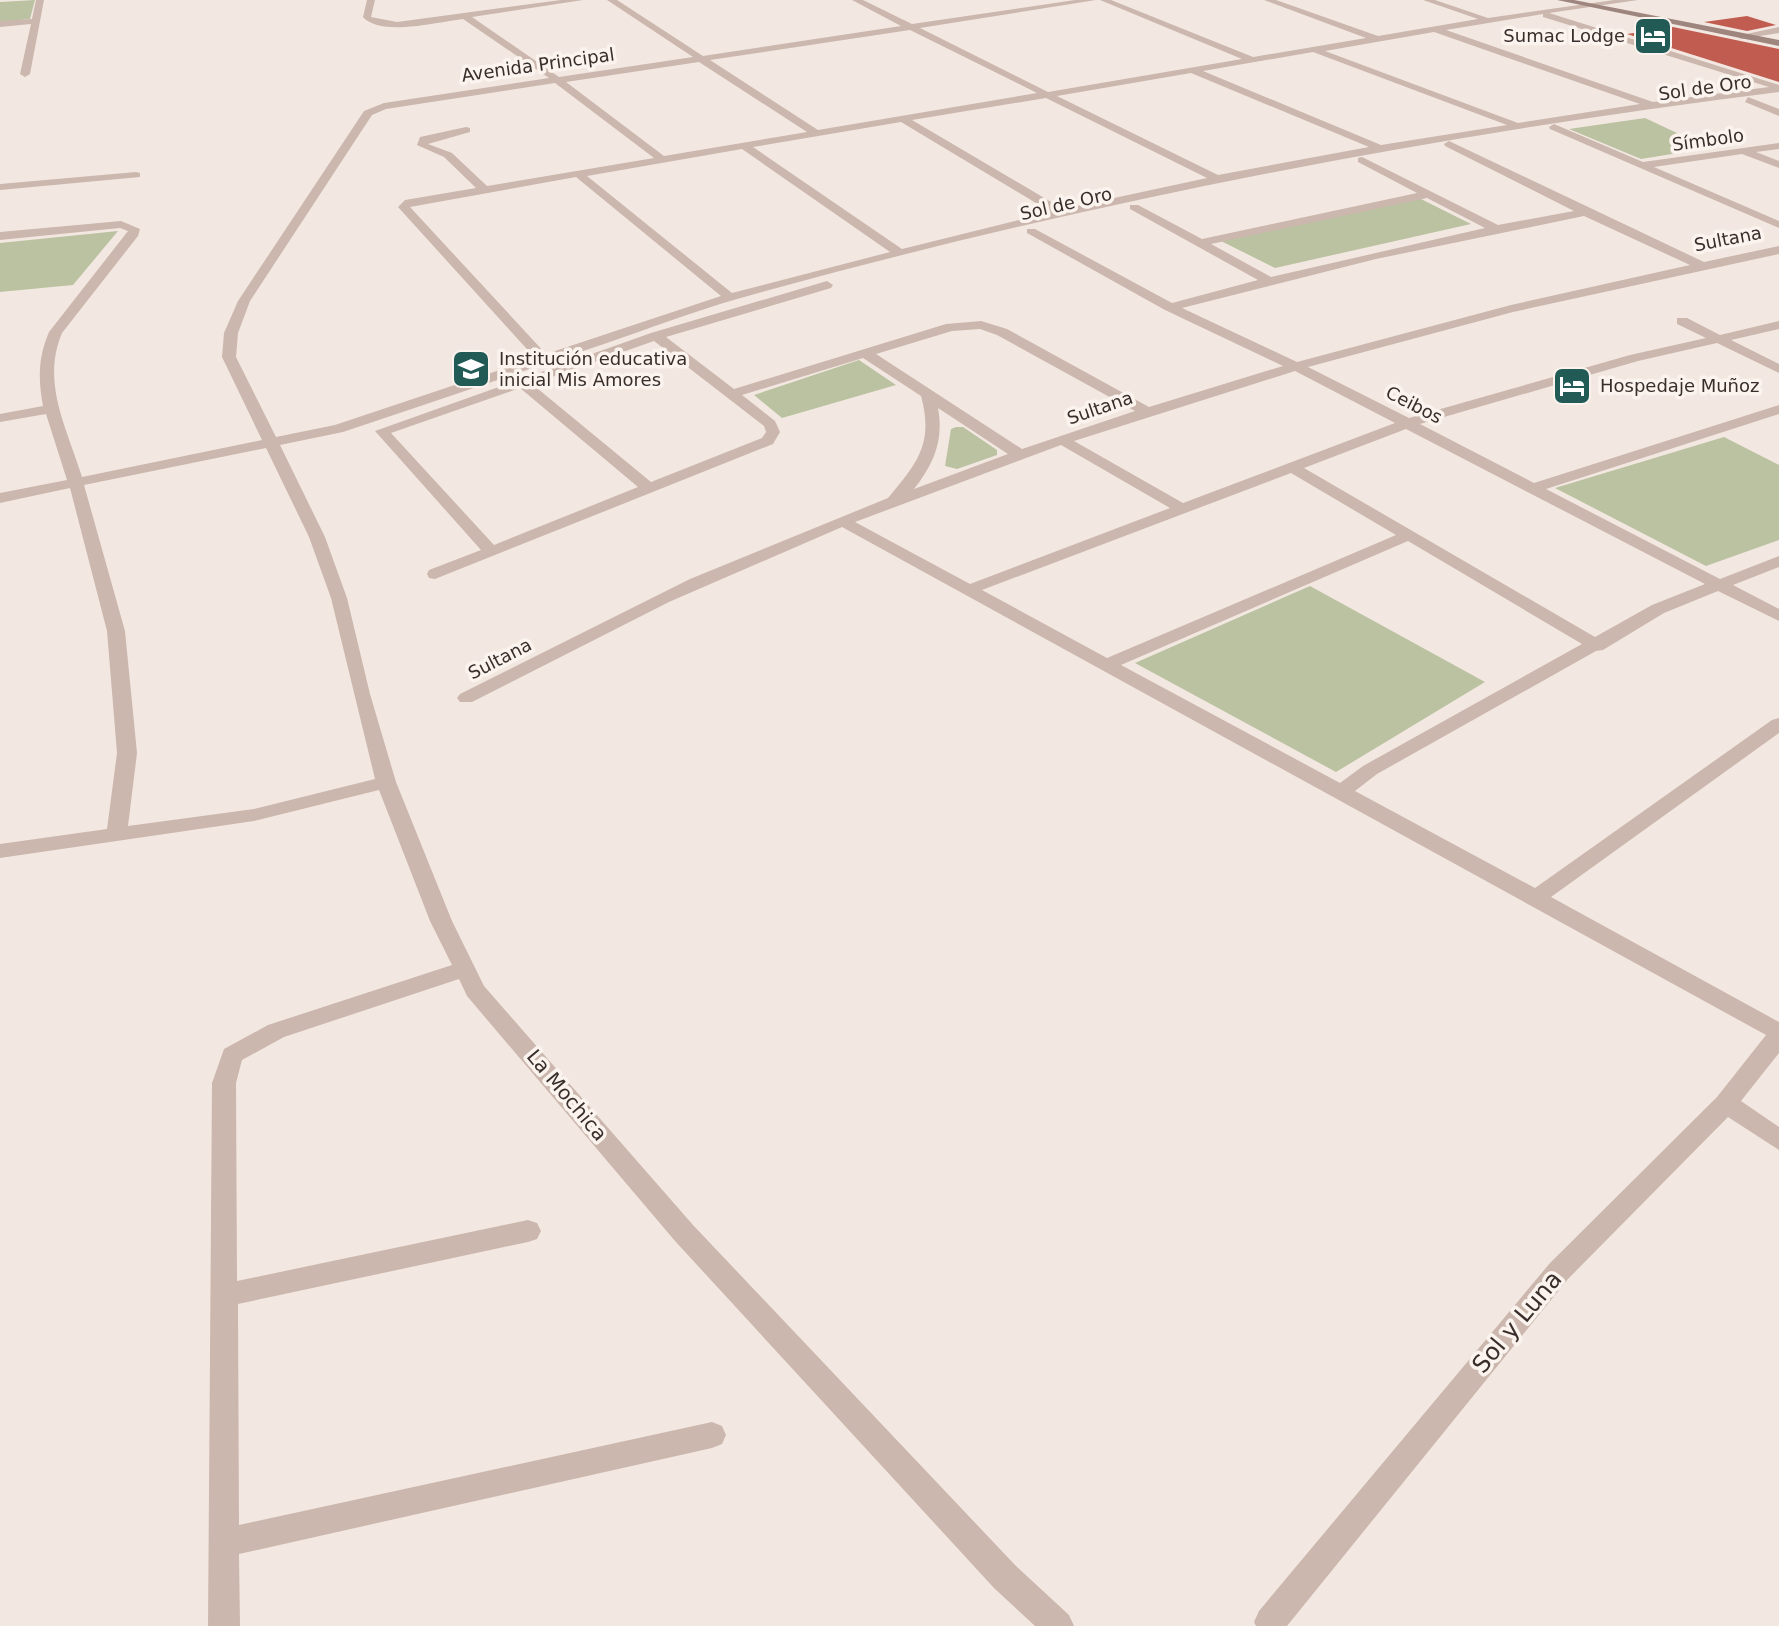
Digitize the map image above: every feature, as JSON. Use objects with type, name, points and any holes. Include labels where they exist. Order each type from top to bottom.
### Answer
[{"type":"main road","points":[[1561,0],[1779,43]]},
{"type":"street","points":[[25,74],[40,0]]},
{"type":"street","points":[[371,0],[367,17],[381,25],[466,17],[579,0]]},
{"type":"street","points":[[527,0],[537,6]]},
{"type":"street","points":[[611,0],[817,134]]},
{"type":"street","points":[[856,0],[1217,179]]},
{"type":"street","name":"Avenida Principal","points":[[271,445],[229,357],[231,333],[244,301],[368,113],[384,106],[430,97],[1092,0]]},
{"type":"street","points":[[1104,0],[1253,60]]},
{"type":"street","points":[[1268,0],[1378,39]]},
{"type":"street","points":[[1427,0],[1489,20]]},
{"type":"street","points":[[542,358],[404,207],[413,201],[1435,29],[1634,0]]},
{"type":"street","points":[[1537,12],[1779,88]]},
{"type":"street","points":[[466,17],[556,79],[663,160]]},
{"type":"street","points":[[0,24],[35,21]]},
{"type":"street","points":[[1435,29],[1652,105]]},
{"type":"street","points":[[1741,36],[1779,30]]},
{"type":"street","points":[[1315,50],[1518,125]]},
{"type":"street","points":[[1192,70],[1380,148]]},
{"type":"street","points":[[0,498],[338,429],[730,297],[1061,213],[1380,148],[1779,88]]},
{"type":"street","name":"Sol de Oro","points":[[492,552],[382,431],[656,336],[911,261],[1031,231],[1134,207],[1449,144],[1779,97]]},
{"type":"street","points":[[1748,100],[1779,113]]},
{"type":"street","points":[[903,119],[1061,213]]},
{"type":"street","points":[[1554,127],[1779,225]]},
{"type":"street","points":[[466,130],[424,139],[422,145],[448,155],[485,190]]},
{"type":"street","points":[[1449,144],[1585,212],[1701,265]]},
{"type":"street","points":[[744,146],[898,252]]},
{"type":"street","name":"Símbolo","points":[[1642,165],[1779,146]]},
{"type":"street","points":[[1745,151],[1779,165]]},
{"type":"street","points":[[1362,160],[1496,229]]},
{"type":"street","points":[[578,174],[730,297]]},
{"type":"street","points":[[0,187],[136,175]]},
{"type":"street","points":[[1200,243],[1428,194]]},
{"type":"street","points":[[1134,207],[1268,280]]},
{"type":"street","points":[[1170,307],[1268,280],[1585,212]]},
{"type":"street","points":[[0,236],[121,224],[134,229],[134,234],[56,332],[49,348],[45,378],[51,409],[76,482],[116,631],[127,753],[117,834]]},
{"type":"street","name":"Ceibos","points":[[1031,231],[1170,307],[1408,423],[1779,616]]},
{"type":"street","name":"Sultana","points":[[466,698],[725,569],[842,521],[1148,412],[1458,319],[1779,250]]},
{"type":"street","points":[[1682,321],[1779,369]]},
{"type":"street","points":[[732,394],[951,327],[981,325],[1002,332],[1148,412]]},
{"type":"street","points":[[968,590],[1408,423],[1716,339],[1779,325]]},
{"type":"street","points":[[435,574],[768,441],[773,432],[770,424],[656,336]]},
{"type":"street","points":[[866,354],[1022,456]]},
{"type":"street","points":[[522,382],[648,488]]},
{"type":"street","points":[[891,503],[911,485],[932,445],[935,415],[927,393]]},
{"type":"street","points":[[0,418],[51,409]]},
{"type":"street","points":[[1533,488],[1779,409]]},
{"type":"street","points":[[1064,441],[1181,508]]},
{"type":"street","name":"La Mochica","points":[[271,445],[317,537],[339,598],[361,694],[386,782],[441,921],[475,990],[684,1233],[1005,1577],[1058,1626]]},
{"type":"street","points":[[1291,466],[1597,646]]},
{"type":"street","points":[[842,521],[1537,897],[1779,1034]]},
{"type":"street","points":[[1106,665],[1409,535]]},
{"type":"street","points":[[1340,793],[1370,770],[1597,646],[1658,609],[1779,561]]},
{"type":"street","points":[[1537,897],[1779,724]]},
{"type":"street","points":[[0,851],[254,815],[386,782]]},
{"type":"street","points":[[224,1626],[224,1083],[232,1055],[276,1031],[465,969]]},
{"type":"street","name":"Sol y Luna","points":[[1270,1622],[1559,1271],[1726,1103],[1779,1034]]},
{"type":"street","points":[[1726,1103],[1779,1140]]},
{"type":"street","points":[[224,1295],[528,1231]]},
{"type":"street","points":[[224,1543],[712,1435]]},
{"type":"green space","points":[[35,0],[30,19],[0,22],[0,2]]},
{"type":"green space","points":[[1645,118],[1709,148],[1641,159],[1569,129]]},
{"type":"green space","points":[[1417,197],[1471,224],[1275,268],[1219,240]]},
{"type":"green space","points":[[118,231],[73,285],[0,292],[0,243]]},
{"type":"green space","points":[[859,360],[896,385],[782,418],[754,395]]},
{"type":"green space","points":[[963,427],[997,450],[997,455],[957,469],[945,466],[951,429]]},
{"type":"green space","points":[[1724,437],[1779,465],[1779,540],[1706,566],[1555,488]]},
{"type":"green space","points":[[1310,586],[1485,682],[1336,772],[1135,663]]},
{"type":"building","points":[[1747,16],[1776,25],[1747,31],[1704,22]]},
{"type":"building","points":[[1673,27],[1779,49],[1779,82],[1627,34]]},
{"type":"place","name":"Sumac Lodge","points":[[1653,36]]},
{"type":"place","name":"Institución educativa inicial Mis Amores","points":[[471,369]]},
{"type":"place","name":"Hospedaje Muñoz","points":[[1572,386]]}]
